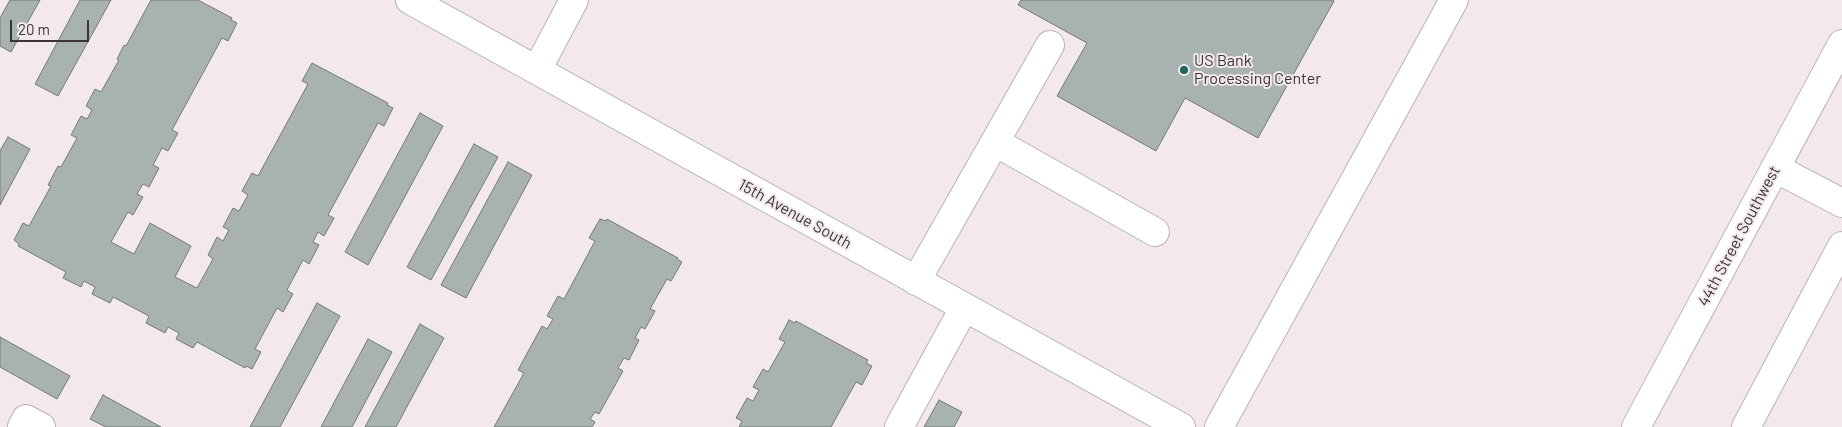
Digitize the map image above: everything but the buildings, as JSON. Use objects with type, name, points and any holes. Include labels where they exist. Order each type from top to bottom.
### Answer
[{"type":"street","name":"15th Avenue South","points":[[410,0],[916,280],[1154,420],[1181,427]]},
{"type":"street","points":[[537,70],[574,0]]},
{"type":"street","points":[[1219,427],[1454,0]]},
{"type":"street","name":"44th Street Southwest","points":[[1636,427],[1842,44]]},
{"type":"street","points":[[916,280],[1050,45]]},
{"type":"street","points":[[995,142],[1156,232]]},
{"type":"street","points":[[1776,168],[1842,203]]},
{"type":"street","points":[[1746,427],[1842,246]]},
{"type":"street","points":[[899,427],[964,308]]},
{"type":"street","points":[[22,427],[26,419],[41,427]]},
{"type":"place","name":"US Bank Processing Center","points":[[1184,70]]}]
